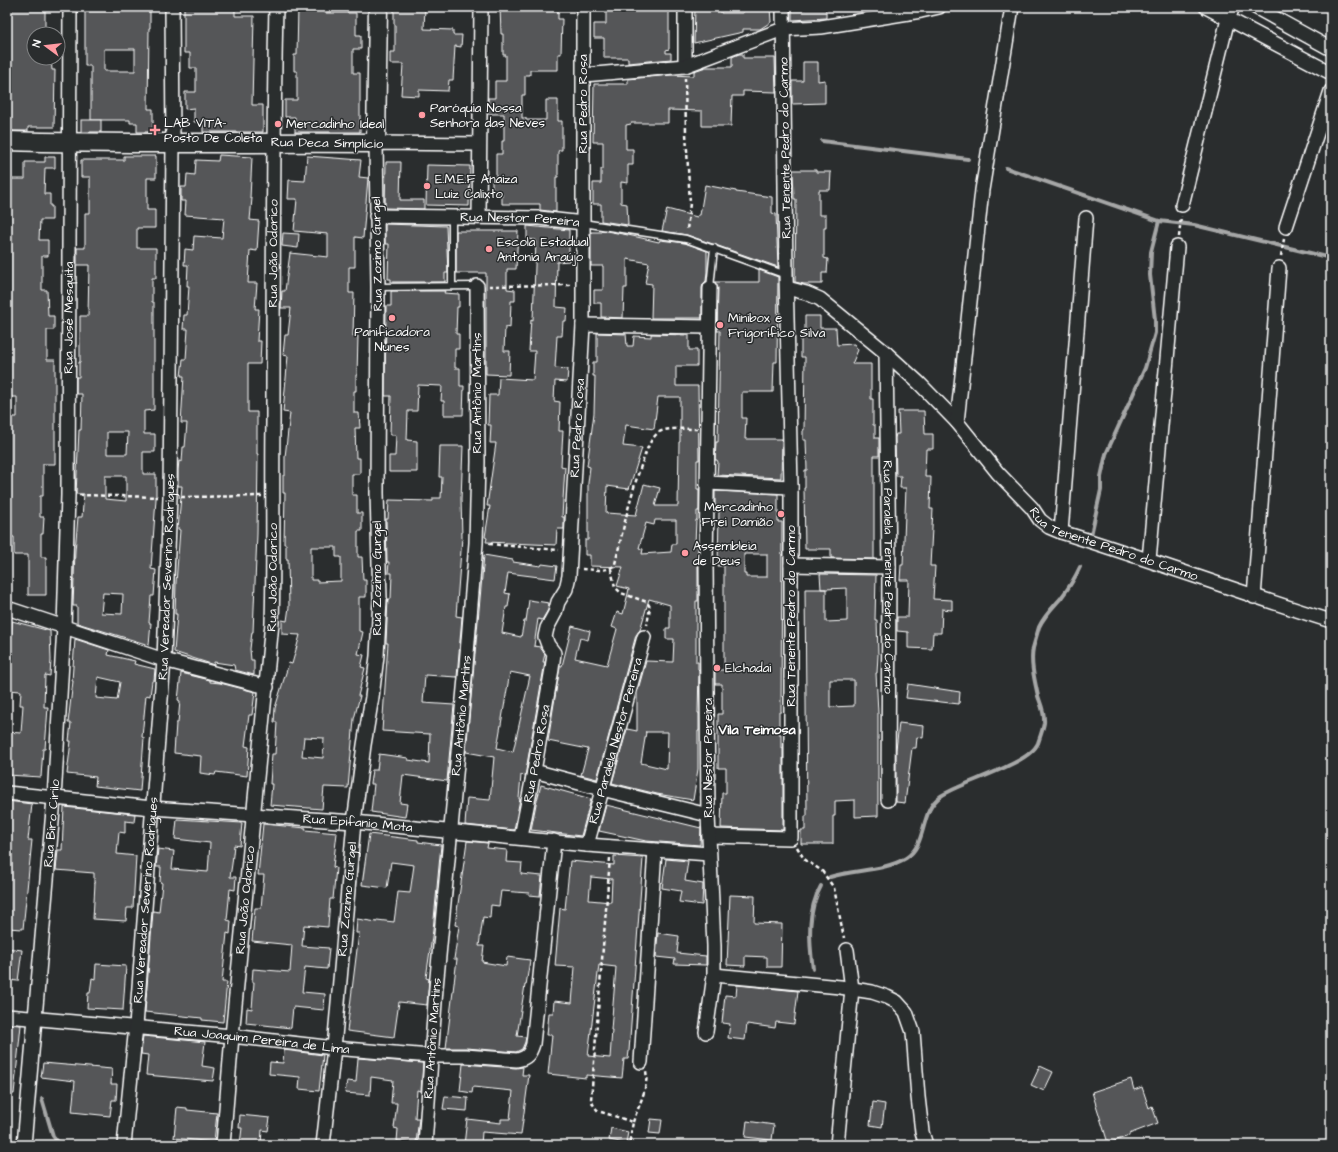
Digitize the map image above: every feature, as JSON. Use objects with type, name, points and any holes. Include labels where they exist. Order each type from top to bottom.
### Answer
[{"type":"street","name":"Rua José Mesquita","points":[[64,627],[68,495],[70,7]]},
{"type":"street","name":"Rua Vereador Severino Rodrigues","points":[[124,1145],[136,1026],[164,660],[170,498],[173,143],[172,7]]},
{"type":"street","name":"Rua João Odorico","points":[[223,1145],[232,1036],[272,623],[274,571],[272,496],[276,7]]},
{"type":"street","name":"Rua Zozimo Gurgel","points":[[323,1145],[334,1048],[354,822],[377,656],[380,599],[377,493],[378,287],[376,216],[378,7]]},
{"type":"street","points":[[479,217],[481,7]]},
{"type":"street","name":"Rua Pedro Rosa","points":[[521,837],[554,653],[548,645],[545,637],[547,628],[555,613],[558,602],[566,589],[569,568],[583,325],[583,7]]},
{"type":"street","points":[[685,7],[685,66]]},
{"type":"street","name":"Rua Tenente Pedro do Carmo","points":[[783,7],[786,275],[791,487],[791,838]]},
{"type":"street","points":[[584,75],[685,66],[783,29],[821,27],[921,12],[939,7]]},
{"type":"street","points":[[957,422],[982,190],[1012,7]]},
{"type":"street","points":[[1206,7],[1231,13],[1331,73]]},
{"type":"street","points":[[1255,7],[1331,49]]},
{"type":"street","points":[[1182,205],[1231,13]]},
{"type":"street","points":[[1286,227],[1331,90]]},
{"type":"street","name":"Rua Deca Simplício","points":[[7,141],[69,143],[274,142],[479,144]]},
{"type":"street","name":"Rua Nestor Pereira","points":[[376,216],[539,218],[583,223]]},
{"type":"street","points":[[1061,532],[1086,218]]},
{"type":"street","points":[[1149,560],[1178,247]]},
{"type":"street","points":[[1254,597],[1279,268]]},
{"type":"street","name":"Rua Antônio Martins","points":[[425,1145],[430,1056],[476,543],[478,462],[477,286]]},
{"type":"street","name":"Rua Nestor Pereira","points":[[706,1032],[714,975],[713,915],[708,836],[706,562],[710,288]]},
{"type":"street","name":"Rua Tenente Pedro do Carmo","points":[[787,288],[806,293],[820,300],[886,353],[919,383],[957,422],[998,473],[1032,508],[1040,520],[1049,527],[1254,597],[1331,621]]},
{"type":"street","points":[[583,325],[710,327]]},
{"type":"street","name":"Rua Paralela Tenente Pedro do Carmo","points":[[886,353],[889,567],[888,800]]},
{"type":"street","points":[[707,483],[791,487]]},
{"type":"street","points":[[791,565],[889,567]]},
{"type":"street","points":[[7,608],[164,660],[267,687]]},
{"type":"street","name":"Rua Biro Cirilo","points":[[35,1018],[54,799],[64,627]]},
{"type":"street","name":"Rua Paralela Nestor Pereira","points":[[587,845],[644,637]]},
{"type":"street","points":[[534,771],[708,814]]},
{"type":"street","name":"Rua Epifanio Mota","points":[[7,794],[152,808],[354,822],[521,837],[587,845],[709,854]]},
{"type":"street","points":[[708,836],[791,838]]},
{"type":"street","name":"Rua Joaquim Pereira de Lima","points":[[7,1016],[136,1026],[334,1048],[430,1056],[465,1056],[517,1060],[525,1059],[529,1055],[533,1044],[554,841]]},
{"type":"street","points":[[641,1062],[656,850]]},
{"type":"street","points":[[837,1145],[852,989],[847,950]]},
{"type":"street","points":[[714,975],[797,982],[852,989],[872,992],[897,1002],[906,1012],[912,1032],[922,1132],[926,1145]]},
{"type":"street","points":[[24,1145],[35,1018]]},
{"type":"lane","points":[[452,217],[452,286]]},
{"type":"lane","name":"Rua Nestor Pereira","points":[[583,223],[686,239],[786,275]]},
{"type":"lane","name":"Rua Nestor Pereira","points":[[710,288],[714,248]]},
{"type":"lane","points":[[378,287],[477,286]]},
{"type":"path","points":[[685,66],[686,133],[690,203],[686,239]]},
{"type":"path","points":[[1178,247],[1182,205]]},
{"type":"path","points":[[1279,268],[1286,227]]},
{"type":"path","points":[[477,286],[583,285]]},
{"type":"path","points":[[611,569],[615,564],[626,511],[638,474],[654,437],[664,430],[708,429]]},
{"type":"path","points":[[476,543],[570,551]]},
{"type":"path","points":[[569,568],[611,569]]},
{"type":"path","points":[[611,569],[615,587],[621,592],[647,602],[650,607],[644,637]]},
{"type":"path","points":[[791,838],[804,859],[822,871],[834,888],[847,950]]},
{"type":"path","points":[[611,846],[591,1100],[598,1111],[633,1122]]},
{"type":"path","points":[[630,1145],[633,1122],[646,1088],[647,1077],[645,1068],[641,1062]]},
{"type":"building","points":[[7,7],[45,7],[45,26],[26,26],[26,66],[52,66],[52,70],[55,70],[54,127],[28,127],[28,131],[10,131],[10,120],[7,120]]},
{"type":"building","points":[[120,7],[150,7],[148,109],[153,109],[153,132],[137,132],[137,123],[130,123],[130,120],[91,120],[91,66],[85,66],[85,11],[120,11]],"holes":[[[104,49],[135,49],[135,71],[104,71]]]},
{"type":"building","points":[[184,7],[235,7],[235,16],[254,16],[252,105],[263,105],[263,132],[203,132],[203,122],[194,122],[194,108],[185,109],[185,92],[196,92],[196,68],[190,68],[190,53],[184,53]]},
{"type":"building","points":[[298,7],[325,7],[325,13],[356,13],[356,35],[361,35],[361,49],[353,49],[353,73],[360,73],[360,132],[295,132],[295,117],[285,117],[285,100],[297,100],[297,71],[294,71],[294,55],[297,55]]},
{"type":"building","points":[[394,7],[425,7],[424,29],[453,30],[453,35],[462,35],[461,47],[455,46],[453,80],[449,80],[448,91],[419,90],[419,96],[401,95],[403,64],[390,64],[390,52],[395,52]]},
{"type":"building","points":[[500,7],[558,7],[558,19],[562,19],[561,54],[558,54],[558,70],[530,70],[530,75],[525,75],[525,95],[522,95],[522,118],[526,118],[526,120],[546,120],[546,100],[558,100],[558,121],[562,121],[562,150],[559,150],[558,152],[556,212],[540,210],[540,204],[502,204],[502,193],[492,193],[492,177],[496,177],[496,154],[502,154],[502,141],[504,141],[504,114],[488,114],[488,98],[495,98],[495,81],[506,81],[506,55],[503,55],[503,34],[501,34]]},
{"type":"building","points":[[606,7],[669,7],[669,49],[666,50],[666,53],[671,53],[671,59],[628,63],[628,58],[604,58],[604,38],[594,38],[594,24],[606,24]]},
{"type":"building","points":[[695,7],[721,7],[721,13],[743,13],[743,7],[770,7],[771,22],[760,29],[743,29],[743,32],[694,43]]},
{"type":"building","points":[[804,7],[826,7],[826,18],[792,20],[792,9],[805,9]]},
{"type":"building","points":[[743,54],[743,58],[775,58],[776,92],[743,91],[743,96],[732,96],[731,126],[702,126],[702,111],[668,110],[668,123],[631,123],[626,125],[626,149],[633,149],[633,165],[628,165],[628,183],[621,182],[621,203],[627,204],[628,225],[601,221],[601,204],[593,204],[593,183],[601,183],[601,169],[603,169],[603,142],[593,142],[594,84],[628,84],[628,79],[671,75],[694,76],[694,71],[706,67],[732,67],[732,57]]},
{"type":"building","points":[[803,62],[818,62],[818,81],[825,80],[825,103],[792,104],[792,81],[803,81]]},
{"type":"building","points":[[81,120],[101,120],[101,132],[81,132]]},
{"type":"building","points":[[219,155],[252,157],[250,198],[252,198],[250,220],[259,221],[257,251],[250,250],[248,283],[257,283],[255,309],[259,309],[257,341],[261,341],[260,364],[248,364],[248,412],[257,412],[258,454],[257,534],[253,632],[250,649],[251,660],[254,660],[254,675],[235,670],[234,665],[214,662],[214,665],[174,652],[177,614],[175,614],[176,583],[180,530],[178,529],[182,486],[178,486],[178,470],[179,461],[182,462],[183,447],[185,447],[187,423],[181,423],[184,376],[181,376],[183,359],[186,359],[188,329],[183,329],[184,315],[187,315],[189,286],[187,286],[188,265],[184,265],[185,249],[193,250],[194,236],[222,238],[224,218],[185,215],[186,201],[181,201],[181,187],[186,187],[187,174],[195,175],[196,160],[218,161]]},
{"type":"building","points":[[124,156],[156,156],[156,178],[147,178],[147,210],[155,210],[155,228],[137,228],[137,248],[156,248],[156,278],[152,278],[152,302],[154,302],[154,410],[144,411],[144,434],[155,434],[155,452],[143,452],[143,474],[156,474],[156,499],[151,569],[156,570],[154,596],[151,596],[149,645],[77,623],[77,606],[73,606],[78,517],[82,517],[84,494],[76,494],[82,394],[76,394],[76,377],[79,377],[80,362],[80,316],[88,316],[89,265],[77,265],[77,248],[85,248],[85,213],[90,213],[90,177],[81,177],[81,160],[124,160]],"holes":[[[107,432],[128,432],[127,454],[107,454]],[[105,476],[126,476],[126,501],[105,499]],[[103,593],[123,594],[122,614],[101,613]]]},
{"type":"building","points":[[307,156],[361,160],[359,177],[368,178],[363,238],[355,237],[355,267],[349,267],[349,293],[354,293],[353,336],[358,336],[354,413],[359,413],[360,428],[355,428],[356,458],[360,458],[360,474],[352,474],[352,495],[357,495],[357,513],[362,513],[362,531],[358,531],[358,557],[362,557],[363,580],[366,580],[366,597],[359,597],[359,631],[363,632],[358,654],[364,655],[361,667],[365,668],[354,719],[348,788],[324,787],[322,809],[270,805],[272,754],[275,754],[277,722],[274,722],[275,708],[289,663],[292,664],[300,635],[282,634],[282,620],[287,621],[289,607],[288,559],[286,559],[286,544],[284,544],[285,493],[283,493],[283,475],[285,475],[285,457],[290,413],[283,412],[288,356],[283,355],[285,335],[288,335],[291,308],[281,308],[282,291],[285,291],[290,253],[328,257],[328,234],[294,231],[297,199],[288,199],[289,180],[305,181]],"holes":[[[311,547],[336,547],[336,557],[341,557],[341,581],[317,582],[317,580],[311,580]],[[304,737],[324,738],[323,758],[302,756]]]},
{"type":"building","points":[[45,157],[55,157],[55,168],[45,168],[44,194],[50,194],[52,220],[40,220],[39,240],[48,240],[48,256],[42,256],[42,290],[47,290],[48,316],[54,316],[54,330],[47,330],[47,360],[55,360],[55,464],[43,464],[43,496],[40,496],[40,517],[44,517],[43,534],[41,534],[41,557],[46,557],[46,595],[28,595],[28,555],[14,555],[14,537],[7,536],[7,417],[17,417],[17,397],[7,397],[7,179],[25,179],[25,162],[45,162]]},
{"type":"building","points":[[386,162],[401,162],[400,200],[424,200],[424,209],[385,208]]},
{"type":"building","points":[[427,165],[470,166],[469,206],[426,205]]},
{"type":"building","points":[[793,170],[816,170],[816,172],[831,172],[830,190],[819,190],[819,215],[826,215],[826,228],[824,228],[824,258],[828,259],[827,273],[822,273],[822,284],[804,284],[795,282],[796,199],[794,199]]},
{"type":"building","points":[[705,185],[736,192],[772,197],[772,213],[776,214],[778,267],[687,235],[662,231],[667,209],[697,217],[700,215]]},
{"type":"building","points":[[385,224],[446,226],[448,273],[445,273],[445,282],[391,282],[391,279],[388,279],[389,244],[385,244]]},
{"type":"building","points":[[527,226],[569,230],[569,261],[557,262],[556,307],[567,308],[566,321],[563,321],[562,336],[557,336],[555,368],[568,369],[567,382],[555,381],[554,401],[560,402],[559,431],[563,431],[561,466],[565,467],[562,517],[564,517],[564,529],[557,529],[556,545],[486,542],[487,538],[485,537],[490,506],[487,506],[496,443],[490,443],[491,425],[488,425],[489,395],[498,395],[499,378],[533,380],[535,351],[529,351],[531,319],[533,320],[536,240],[527,239]]},
{"type":"building","points":[[601,230],[659,242],[660,240],[685,243],[707,251],[706,281],[702,288],[702,318],[651,318],[652,284],[645,283],[649,263],[627,259],[627,288],[624,288],[623,318],[601,317],[601,303],[594,303],[594,290],[603,290],[603,266],[591,266],[591,232],[601,232]]},
{"type":"building","points":[[456,231],[518,231],[516,269],[507,269],[507,289],[515,290],[515,301],[511,301],[510,328],[505,327],[504,351],[510,351],[509,375],[486,374],[486,273],[456,273]]},
{"type":"building","points":[[283,233],[299,234],[298,248],[282,246]]},
{"type":"building","points":[[759,270],[778,277],[777,362],[774,362],[773,392],[742,392],[742,418],[746,418],[745,439],[782,439],[781,478],[717,475],[718,462],[715,460],[716,442],[718,442],[720,331],[717,331],[718,288],[715,282],[759,282]]},
{"type":"building","points":[[391,291],[445,291],[444,293],[459,294],[456,334],[459,334],[459,349],[455,349],[455,368],[460,368],[460,386],[464,386],[463,415],[444,415],[444,401],[441,401],[442,386],[418,385],[417,411],[408,411],[407,440],[417,441],[417,472],[389,472],[389,456],[395,456],[396,435],[390,435],[391,396],[385,396],[386,306],[391,306]]},
{"type":"building","points":[[805,316],[820,316],[820,328],[836,328],[837,345],[854,344],[858,350],[852,364],[871,364],[873,425],[875,425],[875,438],[879,438],[879,456],[874,456],[874,559],[831,558],[831,549],[805,549],[804,488],[805,470],[807,470],[806,440],[803,440],[803,430],[805,357],[801,357],[801,336],[805,336]]},
{"type":"building","points":[[597,333],[626,334],[627,346],[633,346],[634,336],[651,337],[651,334],[689,335],[689,350],[697,350],[697,366],[676,366],[676,386],[698,386],[699,460],[697,460],[697,489],[699,489],[699,511],[697,511],[695,544],[698,544],[696,662],[698,662],[699,670],[699,731],[698,769],[693,800],[657,794],[612,783],[627,729],[637,731],[637,693],[646,661],[673,662],[674,639],[666,639],[666,628],[670,628],[670,605],[649,599],[640,630],[636,635],[597,779],[581,775],[588,749],[548,741],[560,666],[562,666],[572,626],[590,631],[588,640],[580,638],[575,658],[607,665],[617,629],[612,627],[617,612],[623,614],[629,589],[617,586],[623,567],[590,566],[590,555],[585,555],[585,540],[588,540],[588,483],[590,467],[587,466],[594,413],[595,376],[593,376],[593,362],[597,362]],"holes":[[[658,397],[680,397],[678,506],[655,506],[660,488],[644,484],[636,515],[606,513],[607,486],[629,489],[642,448],[623,446],[626,425],[654,429]],[[655,520],[676,520],[676,544],[672,544],[671,552],[642,554],[643,549],[639,548],[646,523],[654,525]],[[646,732],[668,732],[667,769],[641,763]]]},
{"type":"building","points":[[898,411],[924,411],[925,434],[933,434],[933,449],[926,449],[925,477],[931,477],[930,509],[933,509],[930,566],[935,566],[933,599],[952,600],[952,610],[942,609],[941,633],[933,633],[932,649],[908,648],[908,632],[897,631],[897,617],[908,617],[909,580],[900,580],[901,565],[903,565],[906,488],[900,488],[901,476],[896,476],[895,438],[896,434],[899,434]]},
{"type":"building","points":[[440,446],[463,446],[461,499],[462,537],[456,616],[462,617],[457,677],[425,675],[423,703],[454,705],[447,781],[403,775],[400,803],[407,804],[405,817],[371,812],[374,784],[370,784],[372,770],[377,770],[379,754],[408,758],[408,760],[429,763],[430,734],[382,731],[388,643],[386,643],[388,599],[391,599],[392,573],[388,573],[389,562],[387,562],[386,519],[388,519],[389,500],[433,501],[433,498],[441,498],[442,477],[439,477]]},
{"type":"building","points":[[715,491],[778,494],[778,522],[782,522],[781,712],[779,712],[779,734],[781,734],[781,748],[783,748],[783,830],[721,828],[722,793],[726,793],[726,768],[718,768],[718,714],[722,714],[722,684],[715,684],[715,670],[724,670],[724,566],[718,566],[719,511],[715,511]],"holes":[[[744,554],[767,554],[767,577],[746,577],[746,574],[744,574]]]},
{"type":"building","points":[[484,555],[513,560],[513,562],[541,566],[542,564],[557,566],[555,579],[508,573],[505,593],[510,594],[508,607],[506,607],[502,633],[521,637],[524,621],[526,621],[529,600],[549,603],[548,610],[542,620],[538,619],[534,646],[540,647],[545,654],[543,662],[545,662],[525,776],[521,775],[520,799],[514,830],[465,825],[467,798],[490,800],[494,757],[466,752]],"holes":[[[510,672],[530,676],[513,752],[497,748]]]},
{"type":"building","points":[[820,574],[876,575],[875,620],[877,620],[878,655],[876,673],[878,713],[878,816],[855,817],[855,800],[835,801],[835,816],[833,816],[833,844],[801,844],[801,830],[805,830],[805,816],[807,816],[805,589],[821,589]],"holes":[[[847,588],[847,621],[826,622],[826,589]],[[830,680],[854,680],[854,706],[830,707]]]},
{"type":"building","points":[[12,621],[50,631],[51,660],[50,676],[45,675],[44,707],[48,707],[41,777],[7,775],[7,732],[21,733],[23,705],[20,705],[21,691],[7,690],[7,658],[10,659]]},
{"type":"building","points":[[75,639],[109,650],[108,655],[135,661],[134,664],[155,669],[150,696],[146,695],[142,737],[144,738],[140,791],[95,786],[96,777],[67,774],[71,741],[69,741],[71,723],[68,723]],"holes":[[[98,677],[120,682],[117,700],[96,698]]]},
{"type":"building","points":[[181,673],[210,680],[210,682],[255,692],[252,715],[249,715],[245,746],[249,747],[247,776],[216,772],[215,775],[200,773],[201,756],[174,753],[176,723],[178,723],[180,701],[178,700]]},
{"type":"building","points":[[908,684],[960,692],[959,704],[906,698]]},
{"type":"building","points":[[899,723],[924,726],[923,738],[917,737],[916,748],[912,748],[905,803],[896,802],[896,750]]},
{"type":"building","points":[[541,785],[591,799],[581,836],[531,830]]},
{"type":"building","points":[[7,801],[32,804],[28,840],[32,840],[23,929],[7,928]]},
{"type":"building","points":[[606,805],[701,828],[700,845],[646,841],[599,831]]},
{"type":"building","points":[[64,807],[135,814],[134,822],[125,821],[125,833],[119,832],[117,854],[136,856],[133,908],[127,908],[126,921],[93,919],[95,883],[94,873],[56,870],[58,850],[62,850]]},
{"type":"building","points":[[177,819],[242,823],[240,846],[234,845],[230,877],[236,877],[235,890],[230,889],[227,920],[231,921],[230,934],[227,933],[222,982],[227,982],[223,1022],[202,1020],[202,1018],[145,1012],[153,911],[159,912],[162,883],[160,882],[161,867],[156,867],[158,849],[174,851],[172,869],[208,872],[210,843],[175,839]]},
{"type":"building","points":[[263,824],[306,828],[305,830],[337,833],[333,867],[336,868],[333,899],[330,899],[328,927],[304,925],[302,946],[329,948],[327,969],[305,967],[302,992],[325,994],[324,1010],[293,1007],[291,1028],[246,1023],[247,1008],[252,1009],[254,982],[252,982],[253,969],[290,972],[292,945],[252,941],[255,908],[261,908],[264,875],[258,875]]},
{"type":"building","points":[[369,834],[418,840],[418,842],[441,845],[433,930],[426,978],[429,979],[427,1005],[399,1002],[394,1037],[347,1031],[359,933],[356,933],[357,919],[377,922],[377,920],[394,922],[398,892],[410,893],[414,865],[391,862],[387,888],[362,885]]},
{"type":"building","points":[[467,841],[488,843],[487,848],[507,850],[506,862],[522,863],[521,874],[542,876],[540,896],[529,895],[529,893],[501,891],[499,906],[491,905],[490,918],[483,917],[479,946],[484,946],[482,962],[506,966],[507,957],[530,960],[517,1036],[526,1037],[522,1049],[516,1052],[446,1048],[457,959],[454,959],[459,926],[455,925]]},
{"type":"building","points":[[614,856],[643,858],[629,1051],[628,1059],[624,1059],[622,1078],[586,1075],[586,1078],[548,1074],[552,1035],[547,1035],[549,1013],[553,1013],[554,1001],[572,1003],[575,967],[555,966],[560,908],[565,909],[570,861],[614,865]],"holes":[[[591,877],[612,879],[611,902],[589,900]],[[599,965],[616,967],[610,1058],[588,1056]]]},
{"type":"building","points":[[666,859],[688,861],[685,881],[703,884],[702,905],[679,902],[681,891],[662,888]]},
{"type":"building","points":[[730,895],[755,896],[754,923],[782,924],[781,967],[767,967],[767,957],[745,956],[745,966],[727,965]]},
{"type":"building","points":[[658,933],[679,936],[677,953],[706,956],[706,965],[674,964],[675,959],[656,957]]},
{"type":"building","points":[[7,948],[22,950],[18,981],[7,980]]},
{"type":"building","points":[[96,964],[126,966],[123,1010],[87,1008],[88,993],[90,993],[92,978],[95,979]]},
{"type":"building","points":[[737,985],[798,991],[794,1024],[776,1022],[775,1028],[747,1024],[745,1040],[728,1038],[730,1024],[722,1023],[725,995],[736,996]]},
{"type":"building","points":[[7,1024],[21,1025],[14,1094],[7,1094]]},
{"type":"building","points":[[143,1036],[205,1042],[202,1066],[215,1068],[213,1081],[146,1075],[148,1055],[141,1054]]},
{"type":"building","points":[[284,1050],[323,1055],[319,1091],[299,1089],[300,1077],[269,1074],[270,1062],[283,1063]]},
{"type":"building","points":[[358,1058],[423,1063],[421,1091],[417,1090],[415,1118],[419,1118],[416,1143],[397,1141],[398,1129],[394,1128],[397,1103],[391,1103],[393,1080],[371,1077],[370,1095],[345,1093],[347,1081],[356,1082]]},
{"type":"building","points":[[43,1063],[112,1069],[111,1084],[117,1084],[116,1100],[112,1100],[110,1116],[72,1112],[75,1081],[41,1077]]},
{"type":"building","points":[[463,1064],[516,1068],[523,1067],[522,1075],[529,1075],[521,1135],[482,1132],[481,1145],[464,1145],[467,1119],[501,1123],[501,1119],[510,1119],[513,1091],[473,1087],[472,1093],[460,1091]]},
{"type":"building","points":[[1040,1066],[1053,1072],[1044,1091],[1031,1085]]},
{"type":"building","points":[[1131,1079],[1134,1090],[1142,1087],[1149,1108],[1152,1106],[1158,1123],[1129,1134],[1129,1136],[1108,1143],[1092,1092]]},
{"type":"building","points":[[445,1096],[468,1098],[467,1111],[443,1109]]},
{"type":"building","points":[[873,1102],[885,1104],[882,1127],[870,1125]]},
{"type":"building","points":[[177,1107],[187,1108],[187,1110],[217,1113],[214,1142],[174,1138]]},
{"type":"building","points":[[240,1115],[270,1118],[268,1131],[262,1130],[261,1145],[240,1144],[242,1128],[239,1128]]},
{"type":"building","points":[[651,1119],[662,1120],[660,1134],[649,1133]]},
{"type":"building","points":[[747,1121],[774,1125],[772,1140],[745,1137]]},
{"type":"building","points":[[611,1128],[628,1132],[626,1143],[609,1140]]},
{"type":"waterway","points":[[822,141],[968,159]]},
{"type":"waterway","points":[[1006,168],[1159,221],[1194,225],[1331,258]]},
{"type":"waterway","points":[[1091,535],[1101,490],[1101,477],[1106,454],[1145,368],[1155,333],[1150,275],[1151,252],[1159,221]]},
{"type":"waterway","points":[[830,877],[839,874],[888,866],[906,858],[918,845],[929,810],[934,802],[941,796],[1009,766],[1022,759],[1032,751],[1038,743],[1044,723],[1043,712],[1033,672],[1033,648],[1041,623],[1066,591],[1080,567]]},
{"type":"waterway","points":[[813,969],[810,926],[813,906],[821,886]]},
{"type":"waterway","points":[[42,1099],[53,1136],[57,1141],[65,1145]]},
{"type":"place","name":"Paróquia Nossa Senhora das Neves","points":[[422,115]]},
{"type":"place","name":"Mercadinho Ideal","points":[[278,124]]},
{"type":"place","name":"LAB VITA- Posto De Coleta","points":[[155,130]]},
{"type":"place","name":"E.M.E.F Anaiza Luiz Calixto","points":[[427,186]]},
{"type":"place","name":"Escola Estadual Antonia Araújo","points":[[489,249]]},
{"type":"place","name":"Panificadora Nunes","points":[[392,318]]},
{"type":"place","name":"Minibox e Frigorífico Silva","points":[[720,325]]},
{"type":"place","name":"Mercadinho Frei Damião","points":[[781,514]]},
{"type":"place","name":"Assembleia de Deus","points":[[685,553]]},
{"type":"place","name":"Elchadai","points":[[717,668]]},
{"type":"district","name":"Vila Teimosa","points":[[757,730]]}]
